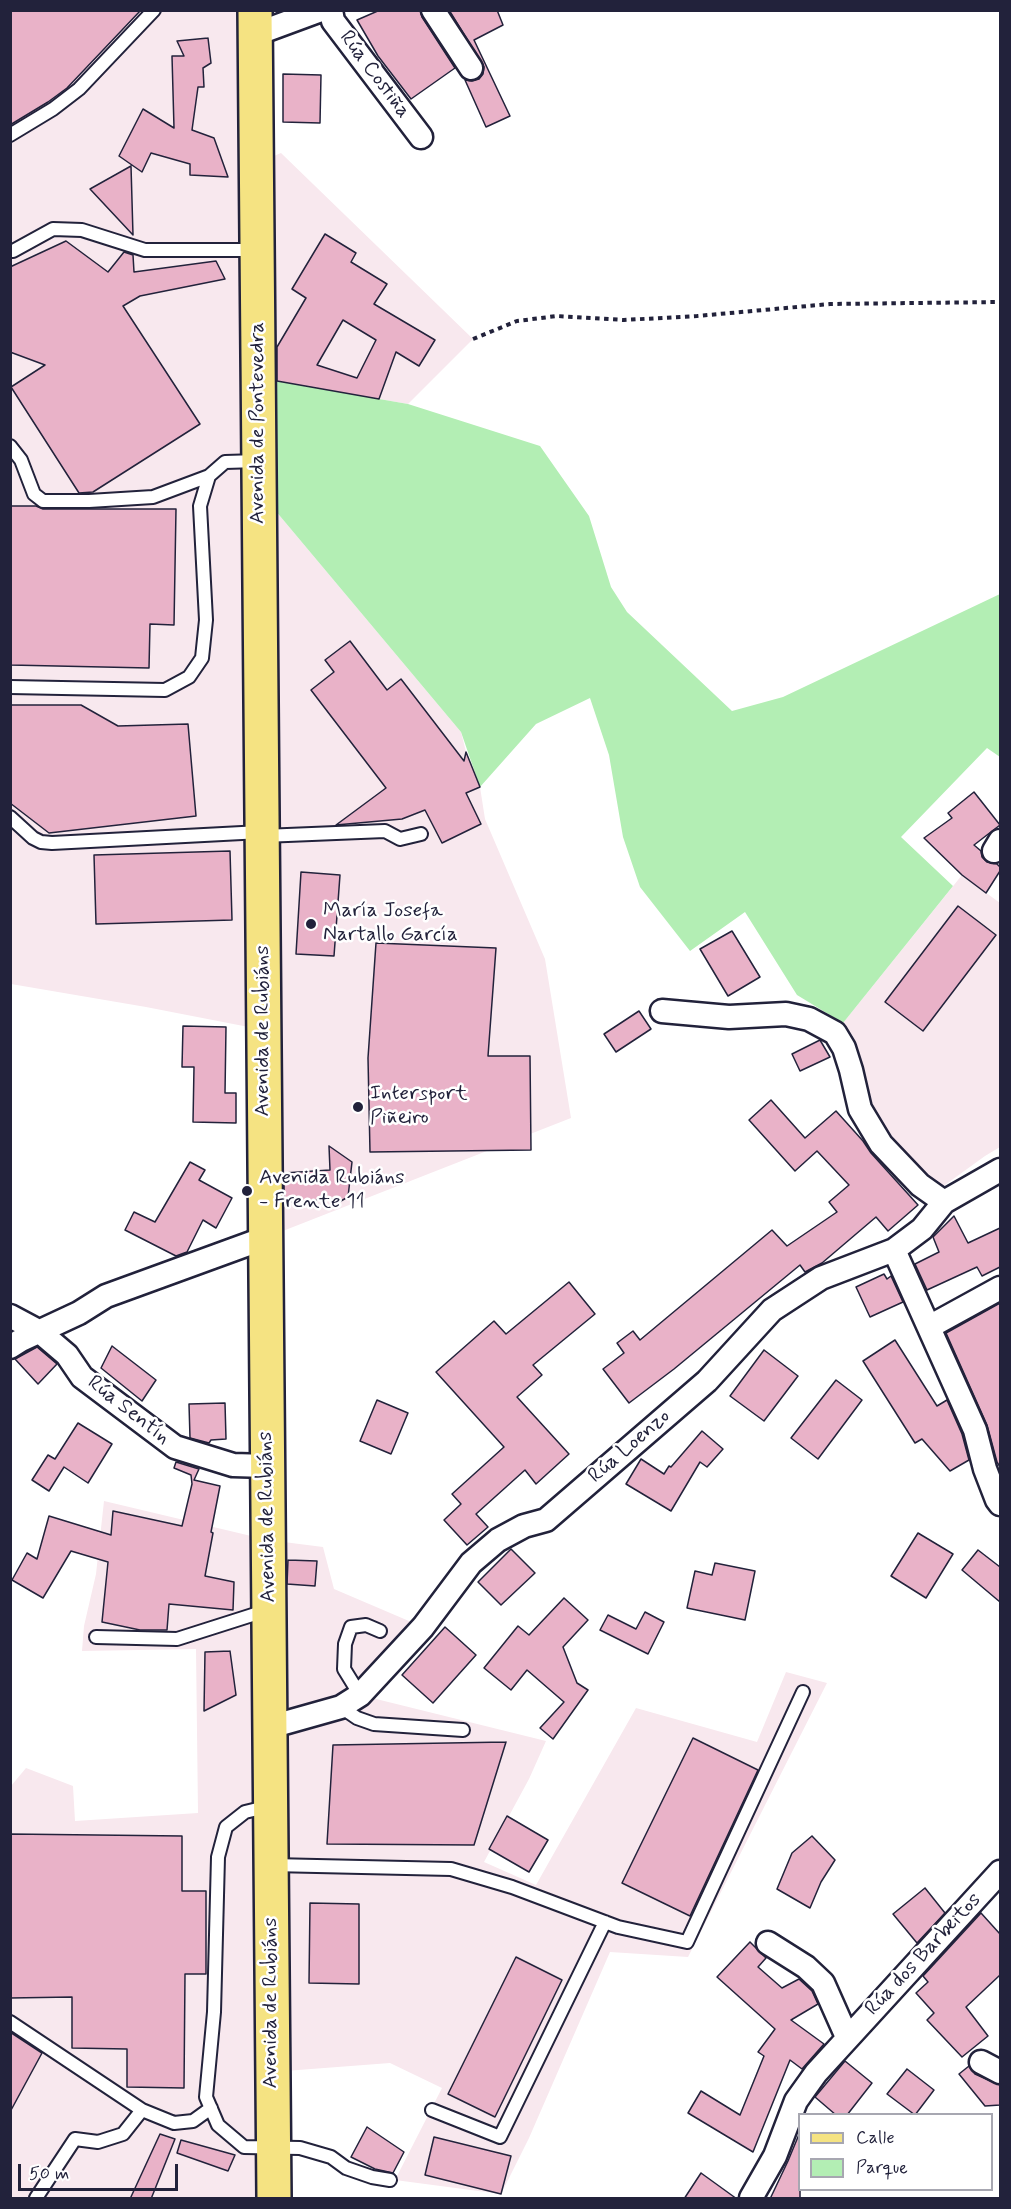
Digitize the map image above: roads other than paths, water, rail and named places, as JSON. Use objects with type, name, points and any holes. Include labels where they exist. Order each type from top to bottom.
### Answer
[{"type":"main road","name":"Avenida de Pontevedra","points":[[255,22],[262,834]]},
{"type":"main road","name":"Avenida de Rubiáns","points":[[262,834],[274,2199]]},
{"type":"street","points":[[255,22],[321,10]]},
{"type":"street","name":"Rúa Costiña","points":[[331,10],[333,21],[421,137]]},
{"type":"street","points":[[433,10],[471,68]]},
{"type":"street","points":[[662,1011],[729,1017],[786,1014],[809,1019],[835,1033],[844,1048],[860,1109],[881,1144],[920,1185],[944,1202]]},
{"type":"street","name":"Rúa Loenzo","points":[[350,1701],[423,1627],[471,1563],[498,1540],[524,1526],[546,1520],[707,1381],[772,1310],[821,1278],[894,1250],[922,1229],[944,1202],[1000,1170]]},
{"type":"street","points":[[10,1347],[80,1313],[106,1296],[266,1238]]},
{"type":"street","points":[[894,1250],[975,1430],[986,1469],[1000,1504]]},
{"type":"street","points":[[929,1327],[1000,1288]]},
{"type":"street","name":"Rúa Sentín","points":[[10,1316],[40,1332],[67,1355],[82,1377],[175,1447],[233,1465],[267,1466]]},
{"type":"street","points":[[270,1727],[350,1701]]},
{"type":"street","name":"Rúa dos Barbeitos","points":[[751,2199],[775,2156],[796,2101],[816,2073],[1000,1872]]},
{"type":"street","name":"Rúa dos Barbeitos","points":[[768,1943],[806,1967],[823,1983],[847,2037]]},
{"type":"lane","points":[[10,135],[53,109],[79,89],[154,10]]},
{"type":"lane","points":[[13,251],[53,229],[82,230],[145,250],[257,250]]},
{"type":"lane","points":[[10,446],[21,460],[34,494],[43,501],[153,497],[209,476],[225,462],[259,461]]},
{"type":"lane","points":[[10,687],[165,690],[189,677],[202,658],[206,620],[200,506],[209,476]]},
{"type":"lane","points":[[10,817],[33,838],[41,842],[52,843],[385,831],[400,839],[421,834]]},
{"type":"lane","points":[[96,1636],[177,1639],[269,1610]]},
{"type":"lane","points":[[380,1631],[366,1625],[351,1628],[345,1644],[344,1668],[350,1701],[357,1718],[374,1724],[463,1730]]},
{"type":"lane","points":[[271,1865],[451,1869],[512,1887],[618,1928],[687,1942],[803,1692]]},
{"type":"lane","points":[[270,1806],[245,1812],[226,1827],[218,1857],[214,2012],[206,2097],[218,2125],[244,2147],[300,2148],[330,2157],[346,2168],[372,2177],[390,2180]]},
{"type":"lane","points":[[432,2110],[500,2137],[605,1922]]},
{"type":"lane","points":[[10,2022],[142,2110],[174,2123],[193,2121],[211,2108]]},
{"type":"lane","points":[[36,2199],[75,2139],[98,2142],[123,2134],[142,2110]]},
{"type":"place","name":"María Josefa Nartallo García","points":[[311,924]]},
{"type":"place","name":"Intersport Piñeiro","points":[[358,1107]]},
{"type":"place","name":"Avenida Rubiáns - Frente 11","points":[[247,1191]]}]
